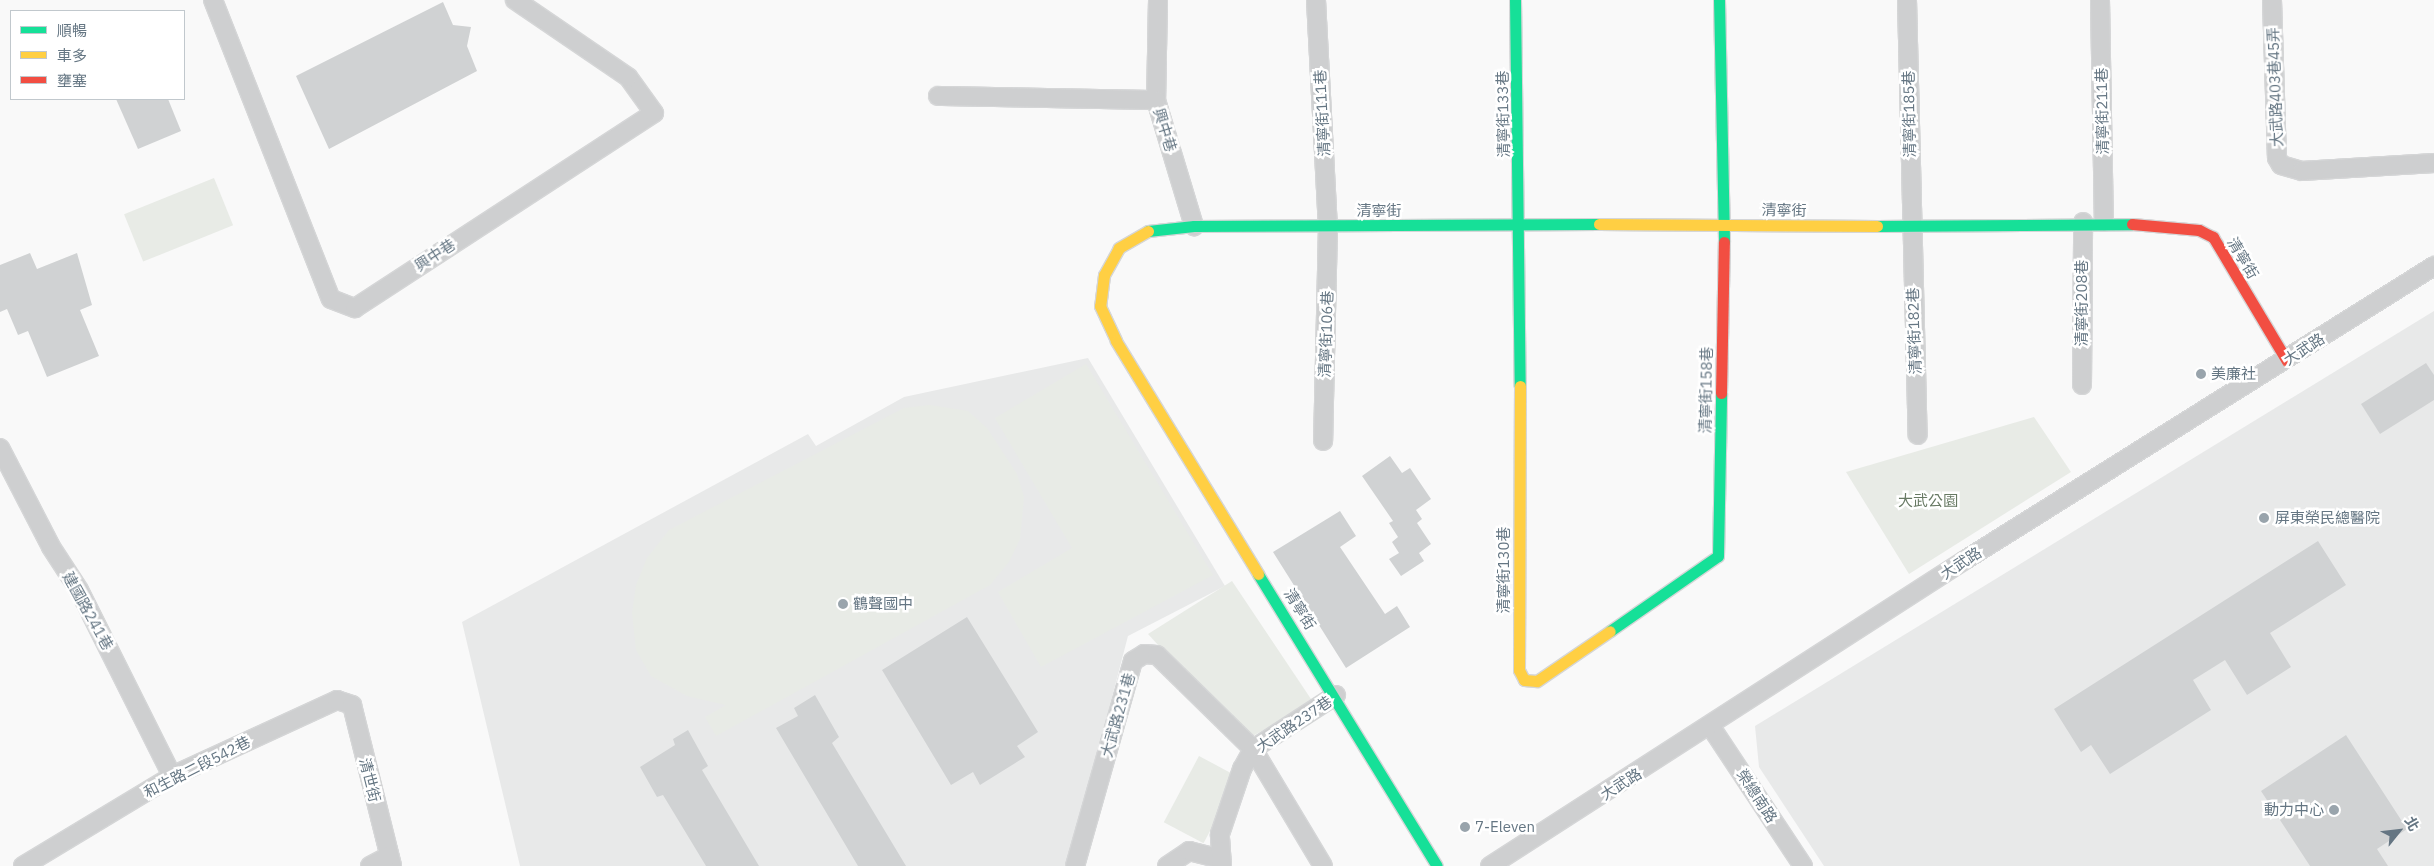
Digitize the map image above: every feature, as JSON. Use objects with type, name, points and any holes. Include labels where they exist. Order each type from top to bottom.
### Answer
[{"type":"street","name":"興中巷","points":[[213,0],[331,299],[355,308],[654,114],[628,77],[515,0]]},
{"type":"street","name":"興中巷","points":[[1158,0],[1156,100],[1194,226]]},
{"type":"street","name":"清寧街111巷","points":[[1316,0],[1328,226]]},
{"type":"street","name":"清寧街133巷","points":[[1515,0],[1520,227]]},
{"type":"street","name":"清寧街158巷","points":[[1718,556],[1724,224],[1719,0]]},
{"type":"street","name":"清寧街185巷","points":[[1907,0],[1911,227]]},
{"type":"street","name":"清寧街211巷","points":[[2100,0],[2104,222]]},
{"type":"street","name":"大武路403巷45弄","points":[[2272,0],[2277,158],[2281,165],[2302,171],[2434,163]]},
{"type":"street","points":[[938,96],[1156,100]]},
{"type":"street","name":"清寧街208巷","points":[[2082,385],[2083,222]]},
{"type":"street","name":"清寧街","points":[[1437,866],[1336,695],[1116,341],[1100,306],[1104,275],[1119,248],[1147,230],[1194,226],[1520,227],[1724,224],[1911,227],[2104,222],[2199,230],[2213,237],[2287,361]]},
{"type":"street","name":"清寧街106巷","points":[[1323,441],[1328,226]]},
{"type":"street","name":"清寧街130巷","points":[[1520,227],[1519,670],[1524,680],[1546,676],[1718,556]]},
{"type":"street","name":"清寧街182巷","points":[[1911,227],[1918,436]]},
{"type":"street","name":"大武路","points":[[1490,866],[1711,727],[1965,560],[2287,361],[2434,266]]},
{"type":"street","name":"建國路241巷","points":[[0,448],[51,547],[79,590],[172,776]]},
{"type":"street","name":"大武路231巷","points":[[1075,866],[1133,662],[1144,654],[1157,655],[1253,749],[1323,866]]},
{"type":"street","name":"大武路237巷","points":[[1221,862],[1220,834],[1242,768],[1253,749],[1336,695]]},
{"type":"street","name":"和生路二段542巷","points":[[23,866],[172,776],[337,700],[352,705]]},
{"type":"street","name":"清世街","points":[[352,705],[390,861],[370,866]]},
{"type":"street","name":"榮總南路","points":[[1711,727],[1803,866]]},
{"type":"street","points":[[1167,866],[1189,851],[1221,862]]},
{"type":"shaded area","name":"屏東榮民總醫院","points":[[2434,311],[2434,866],[1824,866],[1759,767],[1755,726]]},
{"type":"shaded area","name":"鶴聲國中","points":[[1088,358],[1225,586],[1128,636],[1068,866],[520,866],[462,622],[808,434],[816,446],[904,397]]},
{"type":"green space","points":[[214,178],[233,225],[143,262],[124,214]]},
{"type":"green space","points":[[1086,364],[1213,575],[1041,667],[998,592],[1072,548],[995,418]]},
{"type":"green space","points":[[929,405],[968,411],[987,428],[1017,474],[1024,497],[1020,539],[1009,562],[990,585],[716,736],[705,717],[726,705],[687,696],[651,676],[636,650],[632,613],[636,585],[647,558],[669,530],[904,408]]},
{"type":"green space","name":"大武公園","points":[[2034,417],[2071,472],[1909,574],[1846,472]]},
{"type":"green space","points":[[1232,581],[1313,702],[1251,737],[1212,704],[1148,634]]},
{"type":"green space","points":[[1199,756],[1239,777],[1204,843],[1164,822]]},
{"type":"building","points":[[443,2],[453,25],[471,27],[467,46],[477,71],[329,149],[296,76]]},
{"type":"building","points":[[116,100],[168,100],[181,131],[138,149]]},
{"type":"building","points":[[30,253],[37,269],[77,253],[92,305],[80,310],[99,356],[47,377],[28,331],[18,335],[7,309],[0,312],[0,265]]},
{"type":"building","points":[[2426,363],[2434,375],[2434,400],[2380,434],[2361,404]]},
{"type":"building","points":[[1390,456],[1402,473],[1410,468],[1431,499],[1416,510],[1422,519],[1417,523],[1431,544],[1419,553],[1424,561],[1401,576],[1389,559],[1399,553],[1392,542],[1398,537],[1389,523],[1393,521],[1362,476]]},
{"type":"building","points":[[1340,511],[1356,536],[1340,547],[1385,614],[1397,606],[1410,627],[1346,668],[1273,552]]},
{"type":"building","points":[[2318,541],[2346,585],[2270,633],[2291,667],[2247,695],[2225,660],[2193,680],[2211,710],[2110,774],[2091,745],[2081,752],[2054,709]]},
{"type":"building","points":[[967,617],[1038,732],[1017,746],[1025,757],[980,785],[973,772],[951,785],[882,670]]},
{"type":"building","points":[[815,695],[839,737],[832,743],[906,866],[858,866],[776,728],[798,716],[794,708]]},
{"type":"building","points":[[688,730],[708,766],[702,770],[759,866],[706,866],[663,795],[657,797],[640,767],[675,745],[673,739]]},
{"type":"building","name":"動力中心","points":[[2346,735],[2407,829],[2377,849],[2388,866],[2310,866],[2261,791]]},
{"type":"traffic: fast","points":[[1515,0],[1520,386]]},
{"type":"traffic: fast","points":[[1719,0],[1724,242]]},
{"type":"traffic: fast","points":[[1148,231],[1194,226],[1599,224]]},
{"type":"traffic: fast","points":[[1877,226],[2132,224]]},
{"type":"traffic: fast","points":[[1610,631],[1718,556],[1721,393]]},
{"type":"traffic: fast","points":[[1258,574],[1437,866]]},
{"type":"traffic: slow","points":[[1599,224],[1877,226]]},
{"type":"traffic: slow","points":[[1148,231],[1119,248],[1104,275],[1100,306],[1116,341],[1258,574]]},
{"type":"traffic: slow","points":[[1520,386],[1519,670],[1524,680],[1537,681],[1610,631]]},
{"type":"traffic: jam","points":[[2132,224],[2199,230],[2213,237],[2287,361]]},
{"type":"traffic: jam","points":[[1721,393],[1724,242]]},
{"type":"place","name":"美廉社","points":[[2201,374]]},
{"type":"place","name":"屏東榮民總醫院","points":[[2264,518]]},
{"type":"place","name":"鶴聲國中","points":[[843,604]]},
{"type":"place","name":"動力中心","points":[[2334,810]]},
{"type":"place","name":"7-Eleven","points":[[1465,827]]}]
